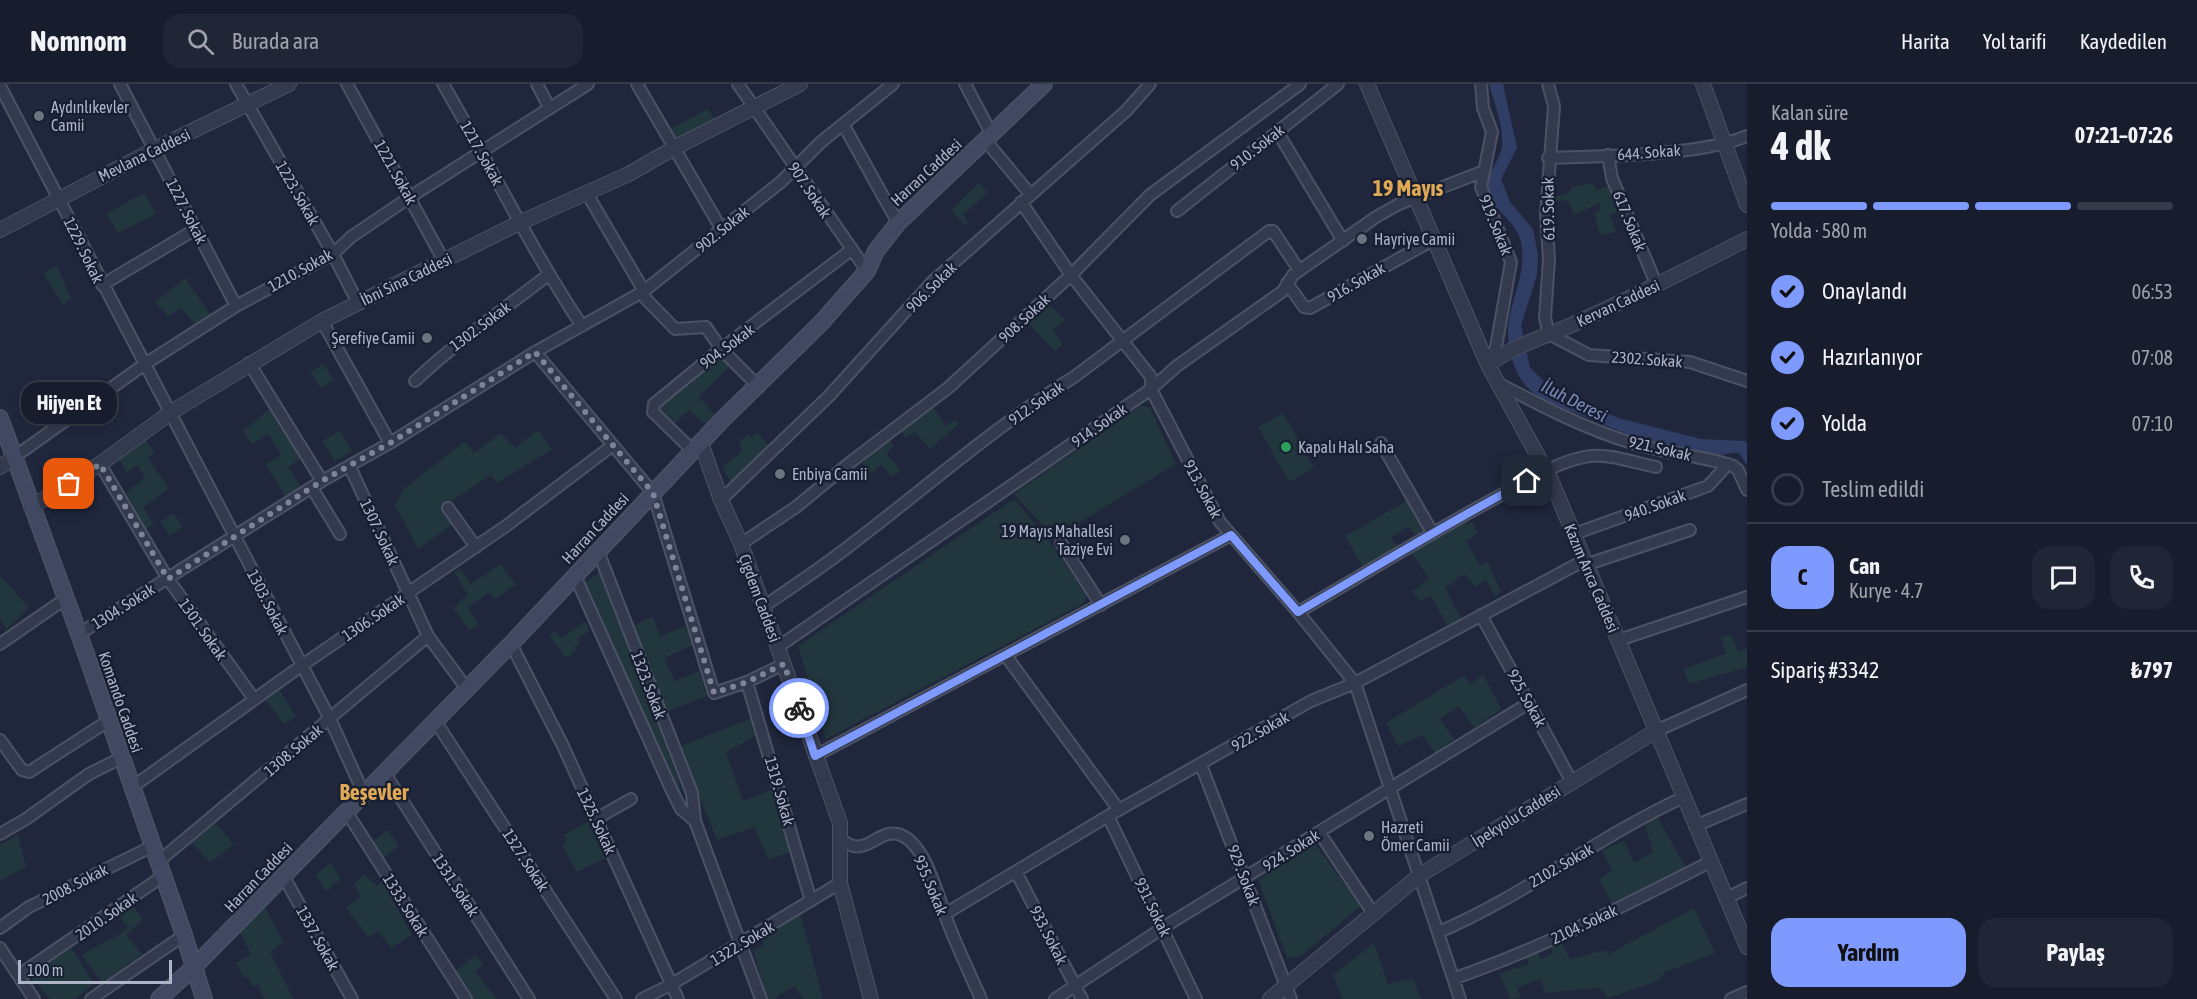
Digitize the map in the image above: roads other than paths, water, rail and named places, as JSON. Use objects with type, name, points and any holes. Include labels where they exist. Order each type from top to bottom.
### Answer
[{"type":"main road","name":"Harran Caddesi","points":[[159,999],[284,877],[363,792],[511,644],[697,447],[821,324],[867,271],[876,251],[898,223],[1044,84]]},
{"type":"main road","name":"Komando Caddesi","points":[[0,418],[79,634],[184,935],[204,999]]},
{"type":"street","name":"1227. Sokak","points":[[120,84],[236,306]]},
{"type":"street","name":"1223. Sokak","points":[[236,84],[333,254],[358,303]]},
{"type":"street","name":"Mevlana Caddesi","points":[[0,230],[155,148],[290,84]]},
{"type":"street","name":"1221. Sokak","points":[[347,84],[444,261]]},
{"type":"street","name":"1217. Sokak","points":[[443,84],[548,274],[582,326]]},
{"type":"street","points":[[537,84],[549,107]]},
{"type":"street","name":"1210. Sokak","points":[[14,458],[145,364],[236,306],[333,254],[351,237],[410,197],[483,153],[500,138],[588,84]]},
{"type":"street","points":[[638,84],[722,230]]},
{"type":"street","name":"907. Sokak","points":[[738,84],[867,271]]},
{"type":"street","name":"İbni Sina Caddesi","points":[[31,507],[100,464],[170,413],[249,363],[322,321],[519,223],[629,174],[674,148],[755,109],[800,84]]},
{"type":"street","name":"902. Sokak","points":[[535,352],[644,291],[782,181],[794,167],[843,124],[893,84]]},
{"type":"street","name":"913. Sokak","points":[[965,84],[989,138],[1071,275],[1151,377],[1151,389],[1220,522],[1298,612],[1355,683],[1455,978],[1460,999]]},
{"type":"street","name":"906. Sokak","points":[[721,500],[829,396],[933,281],[1126,111],[1150,84]]},
{"type":"street","name":"908. Sokak","points":[[741,544],[796,507],[948,388],[1071,275],[1150,195],[1300,84]]},
{"type":"street","name":"910. Sokak","points":[[1177,210],[1338,84]]},
{"type":"street","name":"Kazım Arıca Caddesi","points":[[1367,84],[1488,365],[1546,471],[1574,534],[1584,563],[1619,640],[1746,944]]},
{"type":"street","name":"919. Sokak","points":[[1481,84],[1483,108],[1492,132],[1490,152],[1481,187],[1511,262],[1496,347],[1488,365]]},
{"type":"street","name":"619. Sokak","points":[[1548,84],[1554,106],[1548,158],[1546,214],[1549,259],[1545,318],[1549,334]]},
{"type":"street","points":[[1703,84],[1747,205]]},
{"type":"street","name":"1229. Sokak","points":[[0,86],[170,413]]},
{"type":"street","points":[[843,124],[898,223]]},
{"type":"street","points":[[1277,132],[1343,242]]},
{"type":"street","name":"644. Sokak","points":[[1548,158],[1725,144],[1747,136]]},
{"type":"street","name":"617. Sokak","points":[[1608,155],[1612,178],[1656,285]]},
{"type":"street","name":"914. Sokak","points":[[778,647],[1151,389],[1178,366],[1282,291],[1299,270],[1343,242],[1376,217],[1400,204],[1484,171]]},
{"type":"street","points":[[586,192],[651,306],[670,327],[675,329],[706,327],[721,349],[759,387]]},
{"type":"street","points":[[102,285],[196,229]]},
{"type":"street","name":"912. Sokak","points":[[764,607],[842,551],[947,468],[1269,231],[1273,231],[1280,239],[1299,270]]},
{"type":"street","name":"Kervan Caddesi","points":[[1488,365],[1507,350],[1549,334],[1656,285],[1747,238]]},
{"type":"street","name":"916. Sokak","points":[[1287,283],[1304,307],[1310,308],[1433,240]]},
{"type":"street","name":"904. Sokak","points":[[697,447],[652,408],[721,349],[851,250]]},
{"type":"street","name":"1302. Sokak","points":[[415,381],[452,346],[476,331],[548,274]]},
{"type":"street","points":[[322,321],[390,443]]},
{"type":"street","name":"2302. Sokak","points":[[1549,334],[1589,355],[1690,362],[1747,381]]},
{"type":"street","points":[[535,352],[653,493],[714,693],[747,682],[784,664]]},
{"type":"street","name":"1304. Sokak","points":[[79,634],[235,538],[322,481],[390,443],[535,352]]},
{"type":"street","points":[[249,363],[322,481]]},
{"type":"street","name":"921. Sokak","points":[[1497,382],[1544,408],[1627,441],[1669,453],[1728,464]]},
{"type":"street","name":"1303. Sokak","points":[[170,413],[330,719],[363,792]]},
{"type":"street","points":[[1381,443],[1432,532]]},
{"type":"street","name":"1306. Sokak","points":[[131,788],[301,666],[476,547],[613,445]]},
{"type":"street","name":"Çigdem Caddesi","points":[[697,447],[741,544],[840,823],[842,840],[840,883],[871,999]]},
{"type":"street","points":[[1298,612],[1375,569],[1432,532],[1546,471],[1585,457],[1605,456],[1656,467]]},
{"type":"street","points":[[0,468],[14,458]]},
{"type":"street","name":"1301. Sokak","points":[[100,464],[168,579],[254,699]]},
{"type":"street","points":[[1728,464],[1738,470],[1747,490]]},
{"type":"street","name":"940. Sokak","points":[[1574,534],[1708,486],[1728,464]]},
{"type":"street","name":"1307. Sokak","points":[[350,467],[428,636],[467,689]]},
{"type":"street","points":[[312,488],[340,534]]},
{"type":"street","points":[[448,508],[476,547]]},
{"type":"street","name":"922. Sokak","points":[[945,914],[1108,816],[1311,701],[1355,683],[1584,563],[1690,530]]},
{"type":"street","points":[[815,756],[1231,535]]},
{"type":"street","points":[[1061,543],[1101,605]]},
{"type":"street","name":"1323. Sokak","points":[[598,551],[692,793],[695,821],[743,943],[762,999]]},
{"type":"street","name":"1323. Sokak","points":[[575,576],[672,791],[681,809],[695,821]]},
{"type":"street","points":[[1619,640],[1747,597]]},
{"type":"street","points":[[0,644],[65,599]]},
{"type":"street","name":"925. Sokak","points":[[1481,615],[1572,782]]},
{"type":"street","name":"1308. Sokak","points":[[160,869],[428,636]]},
{"type":"street","name":"1325. Sokak","points":[[511,644],[562,746],[678,999]]},
{"type":"street","points":[[1006,656],[1119,810]]},
{"type":"street","name":"1319. Sokak","points":[[747,682],[811,901]]},
{"type":"street","points":[[1656,731],[1747,690]]},
{"type":"street","name":"924. Sokak","points":[[1055,999],[1164,927],[1529,703]]},
{"type":"street","points":[[0,740],[25,772],[28,772],[108,721]]},
{"type":"street","name":"1327. Sokak","points":[[435,722],[616,999]]},
{"type":"street","name":"İpekyolu Caddesi","points":[[1270,999],[1288,992],[1373,913],[1420,875],[1656,731]]},
{"type":"street","points":[[0,834],[26,819],[89,774],[121,758]]},
{"type":"street","name":"929. Sokak","points":[[1201,765],[1288,992]]},
{"type":"street","name":"1331. Sokak","points":[[384,772],[529,999]]},
{"type":"street","name":"2102. Sokak","points":[[1439,932],[1652,812],[1684,797]]},
{"type":"street","points":[[596,819],[631,799]]},
{"type":"street","points":[[1695,826],[1747,804]]},
{"type":"street","name":"1333. Sokak","points":[[346,811],[466,999]]},
{"type":"street","name":"931. Sokak","points":[[1108,816],[1164,927],[1196,999]]},
{"type":"street","points":[[1319,832],[1373,913]]},
{"type":"street","name":"935. Sokak","points":[[842,840],[857,848],[866,847],[881,836],[897,834],[909,839],[932,878],[981,999]]},
{"type":"street","name":"2008. Sokak","points":[[0,928],[49,897],[153,846]]},
{"type":"street","name":"2104. Sokak","points":[[1455,978],[1491,966],[1559,936],[1710,862]]},
{"type":"street","name":"2010. Sokak","points":[[19,975],[160,869]]},
{"type":"street","name":"933. Sokak","points":[[1016,872],[1082,999]]},
{"type":"street","name":"1337. Sokak","points":[[284,877],[352,999]]},
{"type":"street","name":"1322. Sokak","points":[[642,999],[743,943],[840,883]]},
{"type":"street","points":[[1727,898],[1747,888]]},
{"type":"street","points":[[91,999],[184,935]]},
{"type":"street","points":[[0,948],[34,999]]},
{"type":"street","points":[[1731,999],[1747,992]]},
{"type":"water","name":"İluh Deresi","points":[[1489,84],[1503,84],[1517,148],[1501,179],[1510,202],[1533,229],[1538,255],[1537,275],[1521,325],[1530,368],[1550,387],[1618,418],[1701,439],[1744,441],[1747,443],[1747,465],[1739,453],[1721,455],[1682,450],[1627,434],[1548,402],[1531,391],[1522,381],[1513,362],[1508,336],[1511,312],[1522,267],[1521,242],[1515,228],[1494,204],[1488,189],[1489,178],[1502,146],[1500,123]]},
{"type":"place","name":"Aydınlıkevler Camii","points":[[39,116]]},
{"type":"place","name":"Hayriye Camii","points":[[1362,239]]},
{"type":"place","name":"Şerefiye Camii","points":[[427,338]]},
{"type":"place","name":"Kapalı Halı Saha","points":[[1286,447]]},
{"type":"place","name":"Enbiya Camii","points":[[780,474]]},
{"type":"place","name":"Hijyen Et","points":[[69,484]]},
{"type":"place","name":"19 Mayıs Mahallesi Taziye Evi","points":[[1125,540]]},
{"type":"place","name":"Hazreti Ömer Camii","points":[[1369,836]]},
{"type":"district","name":"19 Mayıs","points":[[1408,188]]},
{"type":"district","name":"Beşevler","points":[[374,792]]}]
